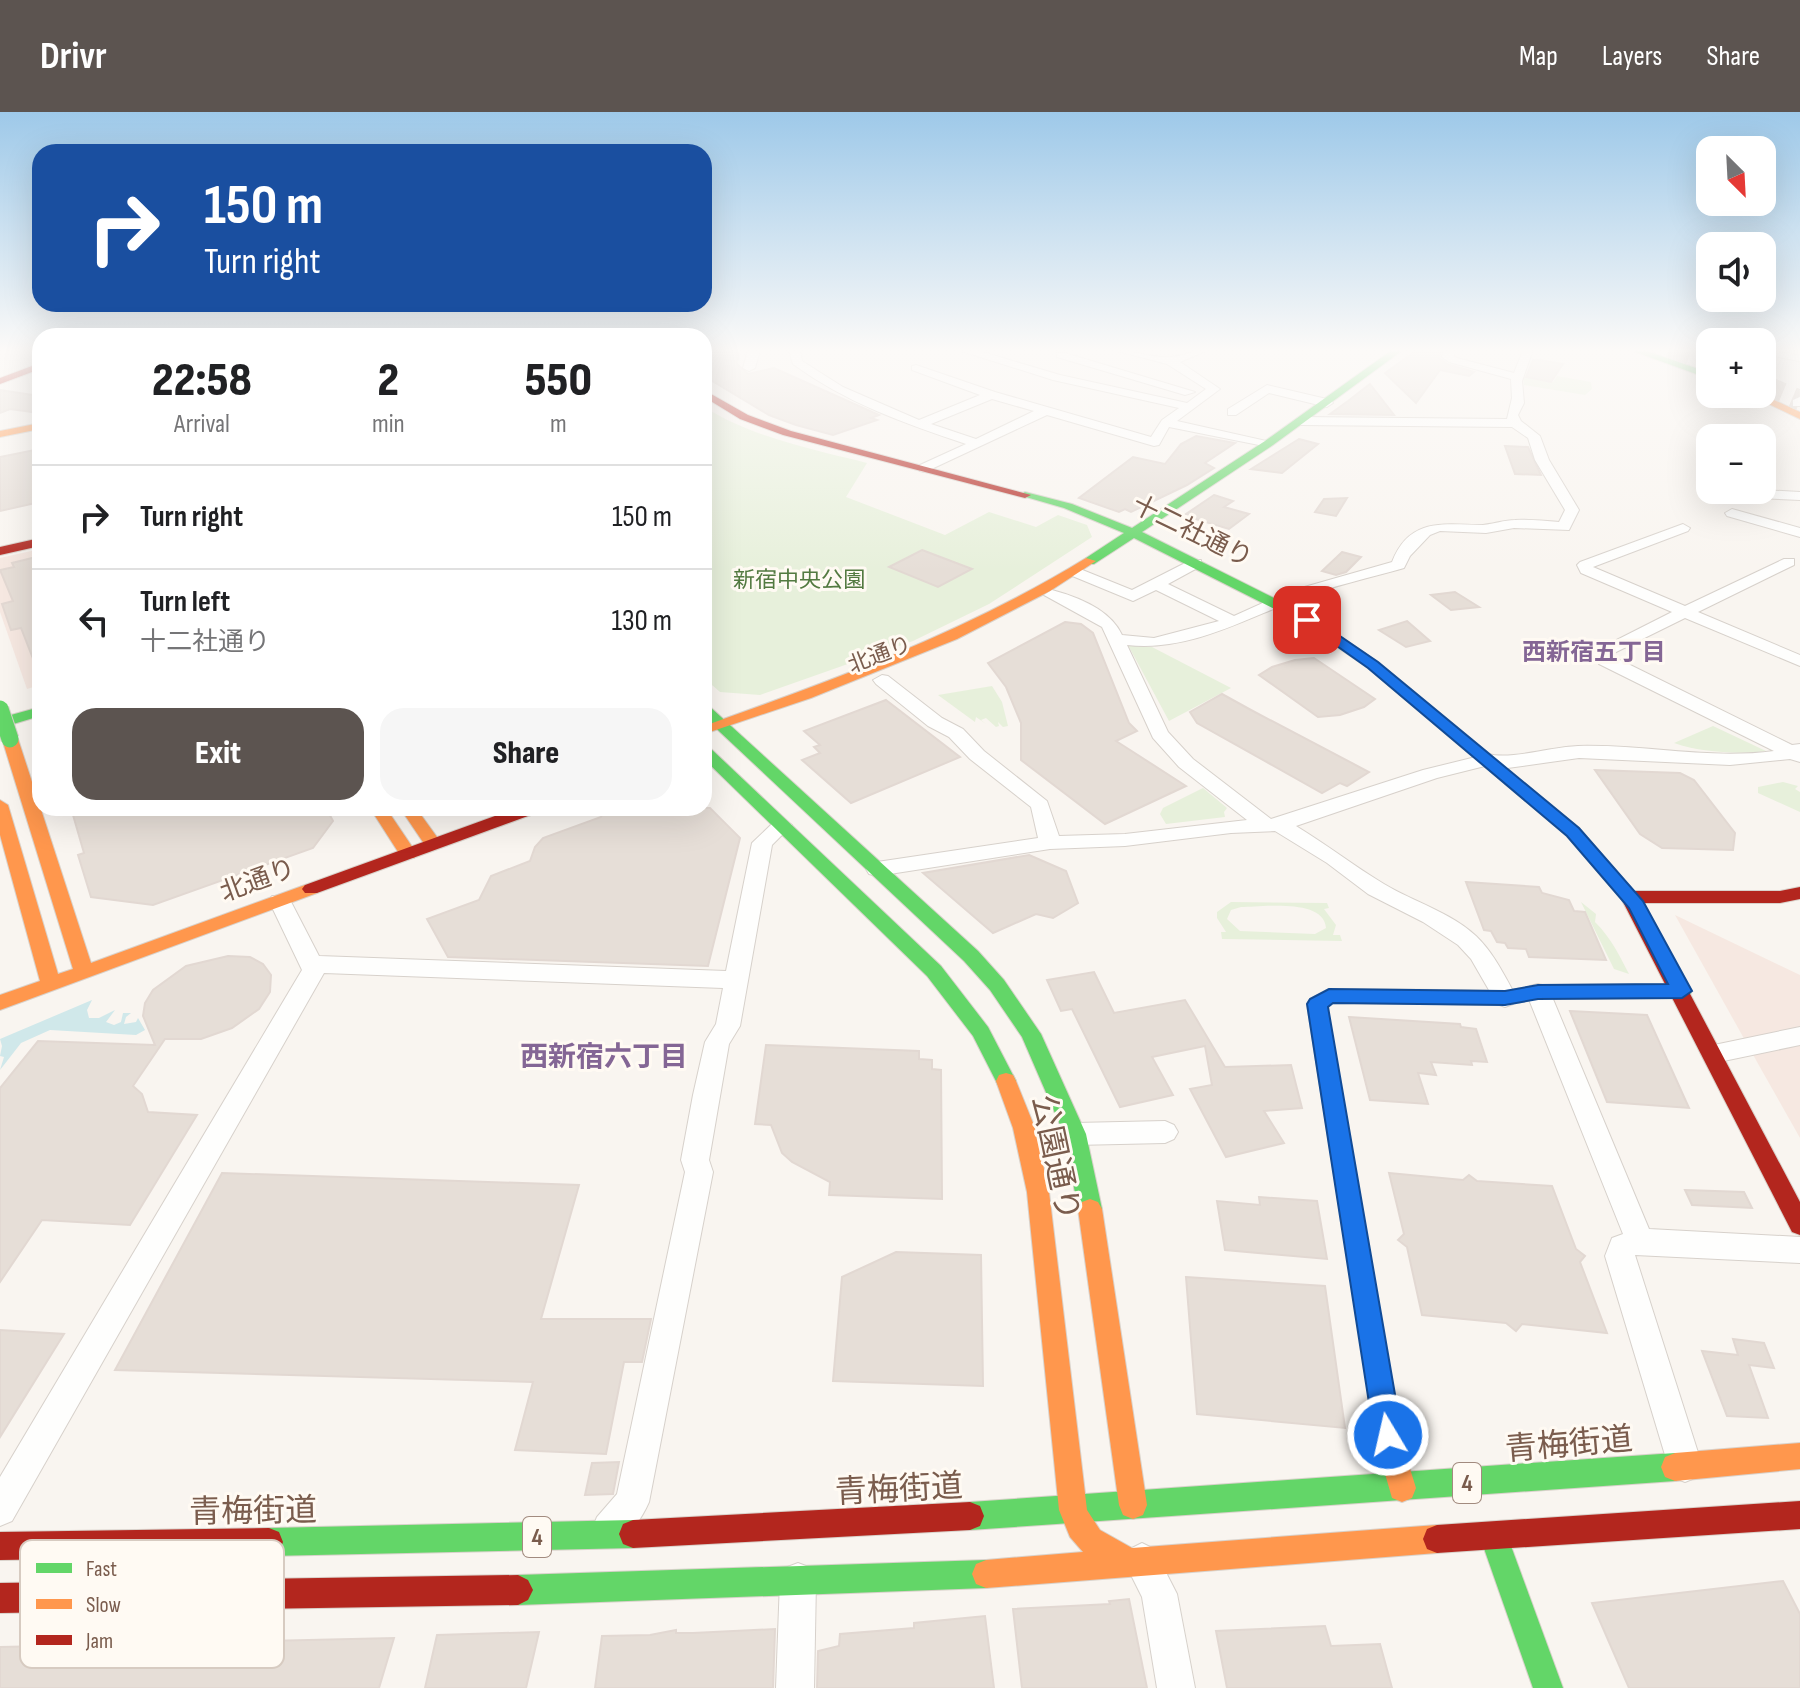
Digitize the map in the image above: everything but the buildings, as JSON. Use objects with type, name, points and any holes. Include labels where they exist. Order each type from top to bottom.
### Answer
[{"type":"main road","name":"十二社通り","points":[[759,424],[1068,506],[1134,533],[1277,602],[1373,665],[1573,832],[1631,897],[1714,1054],[1790,1182],[1800,1225]]},
{"type":"main road","name":"北通り","points":[[719,730],[882,680],[969,644],[1297,424]]},
{"type":"main road","points":[[0,434],[32,428]]},
{"type":"main road","points":[[0,543],[32,536]]},
{"type":"main road","points":[[0,551],[32,544]]},
{"type":"main road","name":"北通り","points":[[719,730],[932,647],[989,620],[1038,590],[1055,589]]},
{"type":"main road","points":[[32,704],[0,711],[32,808]]},
{"type":"main road","points":[[0,723],[32,713]]},
{"type":"main road","name":"公園通り","points":[[719,730],[971,956],[997,985],[1031,1034],[1075,1134],[1095,1235],[1134,1512]]},
{"type":"main road","name":"公園通り","points":[[712,756],[934,971],[981,1032],[1006,1080],[1024,1128],[1038,1192],[1077,1528],[1090,1543],[1112,1554],[1140,1553]]},
{"type":"main road","points":[[0,805],[49,976]]},
{"type":"main road","points":[[35,816],[82,964]]},
{"type":"main road","points":[[383,816],[404,847]]},
{"type":"main road","points":[[414,816],[429,838]]},
{"type":"main road","name":"北通り","points":[[429,838],[474,816]]},
{"type":"main road","name":"北通り","points":[[0,1003],[49,976],[429,838],[505,816]]},
{"type":"main road","name":"北通り","points":[[82,964],[280,901],[404,847]]},
{"type":"main road","points":[[1631,897],[1780,897],[1800,893]]},
{"type":"main road","name":"北通り","points":[[0,985],[49,976]]},
{"type":"main road","points":[[1402,1488],[1390,1446],[1317,1004],[1329,996],[1505,998],[1538,992],[1682,991]]},
{"type":"main road","name":"青梅街道","points":[[284,1541],[604,1536],[1073,1510],[1134,1512],[1800,1456]]},
{"type":"main road","name":"4","points":[[284,1594],[975,1575],[1140,1553],[1494,1537],[1800,1515]]},
{"type":"main road","points":[[1494,1537],[1548,1688]]},
{"type":"main road","name":"青梅街道","points":[[0,1546],[20,1546]]},
{"type":"main road","name":"4","points":[[0,1598],[20,1598]]},
{"type":"street","points":[[919,424],[979,444]]},
{"type":"street","points":[[925,468],[1020,424]]},
{"type":"street","points":[[1089,424],[1154,442],[1166,424]]},
{"type":"street","points":[[1169,424],[1269,443]]},
{"type":"street","points":[[1116,639],[1154,643],[1234,622],[1277,602],[1399,565],[1403,554],[1425,532],[1438,527],[1486,529],[1514,524],[1564,527],[1572,510],[1540,453],[1534,436],[1516,424]]},
{"type":"street","points":[[1776,494],[1800,496]]},
{"type":"street","points":[[1757,504],[1732,513],[1800,533]]},
{"type":"street","points":[[1683,528],[1585,565],[1586,570],[1800,661]]},
{"type":"street","points":[[1789,562],[1600,653],[1605,660],[1798,752]]},
{"type":"street","points":[[1075,572],[1133,596],[1196,563]]},
{"type":"street","points":[[1154,583],[1234,622]]},
{"type":"street","points":[[1055,589],[1102,619],[1116,639],[1160,734],[1186,763],[1273,825],[1334,858],[1376,889],[1431,917],[1466,940],[1479,954],[1505,998]]},
{"type":"street","points":[[882,680],[935,722],[956,733],[986,763],[1040,805],[1050,843]]},
{"type":"street","points":[[877,869],[1050,843],[1125,840],[1273,825],[1430,774],[1551,754],[1590,752],[1765,759],[1798,752]]},
{"type":"street","points":[[604,1536],[632,1502],[699,1172],[695,1160],[717,1042],[728,1026],[762,843],[782,825]]},
{"type":"street","points":[[0,1509],[314,970],[280,901]]},
{"type":"street","points":[[311,964],[736,980]]},
{"type":"street","points":[[1538,992],[1640,1241]]},
{"type":"street","points":[[1714,1054],[1800,1036]]},
{"type":"street","points":[[1075,1134],[1165,1132]]},
{"type":"street","points":[[1685,1465],[1620,1256],[1622,1247],[1640,1241],[1800,1250]]},
{"type":"street","points":[[1140,1553],[1159,1594],[1176,1688]]},
{"type":"street","points":[[795,1688],[798,1581]]},
{"type":"shaded area","points":[[32,551],[32,687],[27,689],[0,612],[0,558]]},
{"type":"shaded area","points":[[1675,915],[1800,975],[1800,1138],[1761,1069]]},
{"type":"green space","name":"新宿中央公園","points":[[712,424],[735,424],[763,435],[867,463],[846,497],[945,535],[989,512],[1036,527],[1058,515],[1087,525],[1092,537],[989,604],[913,641],[760,695],[720,692],[712,685]]},
{"type":"green space","points":[[1128,645],[1152,647],[1231,688],[1169,721]]},
{"type":"green space","points":[[992,686],[1002,702],[1008,726],[1003,727],[998,722],[999,726],[996,727],[986,718],[981,720],[986,724],[976,717],[975,722],[938,695]]},
{"type":"green space","points":[[1713,726],[1766,751],[1720,752],[1674,743]]},
{"type":"green space","points":[[1783,782],[1798,786],[1795,789],[1800,792],[1800,812],[1758,793],[1758,787]]},
{"type":"green space","points":[[1203,788],[1227,808],[1225,817],[1166,824],[1160,814],[1163,808]]},
{"type":"green space","points":[[1231,902],[1327,903],[1329,908],[1324,909],[1336,925],[1333,935],[1340,935],[1342,941],[1222,939],[1221,932],[1226,932],[1217,918],[1217,912]],"holes":[[[1241,907],[1304,908],[1323,918],[1326,928],[1315,934],[1240,931],[1227,919],[1231,910]]]},
{"type":"green space","points":[[1581,902],[1596,914],[1595,922],[1611,941],[1629,974],[1614,969]]},
{"type":"water","points":[[92,1000],[87,1010],[89,1018],[99,1018],[115,1010],[106,1022],[114,1025],[121,1022],[123,1013],[131,1013],[124,1024],[136,1022],[138,1018],[145,1030],[136,1035],[50,1030],[21,1043],[0,1070],[4,1057],[0,1056],[0,1039]]},
{"type":"traffic: fast","points":[[1090,561],[1296,424]]},
{"type":"traffic: fast","points":[[1025,495],[1068,506],[1134,533],[1307,620],[1373,665],[1573,832],[1630,898]]},
{"type":"traffic: fast","points":[[0,709],[10,739]]},
{"type":"traffic: fast","points":[[0,723],[32,713]]},
{"type":"traffic: fast","points":[[712,716],[971,956],[997,985],[1031,1034],[1075,1134],[1090,1209]]},
{"type":"traffic: fast","points":[[712,758],[934,971],[981,1032],[1006,1081]]},
{"type":"traffic: fast","points":[[1441,997],[1505,998],[1538,992],[1682,991]]},
{"type":"traffic: fast","points":[[970,1516],[1675,1467]]},
{"type":"traffic: fast","points":[[284,1542],[633,1534]]},
{"type":"traffic: fast","points":[[1494,1537],[1548,1688]]},
{"type":"traffic: fast","points":[[518,1590],[986,1574]]},
{"type":"traffic: slow","points":[[0,434],[32,428]]},
{"type":"traffic: slow","points":[[712,728],[855,676],[952,636],[999,614],[1090,561]]},
{"type":"traffic: slow","points":[[10,739],[32,808]]},
{"type":"traffic: slow","points":[[0,805],[51,984]]},
{"type":"traffic: slow","points":[[34,816],[84,972]]},
{"type":"traffic: slow","points":[[383,816],[408,854]]},
{"type":"traffic: slow","points":[[414,816],[433,844]]},
{"type":"traffic: slow","points":[[0,1003],[311,889]]},
{"type":"traffic: slow","points":[[1402,1488],[1390,1446],[1317,1004],[1329,996],[1441,997]]},
{"type":"traffic: slow","points":[[1006,1081],[1024,1128],[1038,1192],[1073,1510],[1090,1540],[1120,1555]]},
{"type":"traffic: slow","points":[[1090,1209],[1133,1505]]},
{"type":"traffic: slow","points":[[1675,1467],[1800,1456]]},
{"type":"traffic: slow","points":[[986,1574],[1437,1539]]},
{"type":"traffic: jam","points":[[762,424],[787,433],[1025,495]]},
{"type":"traffic: jam","points":[[0,551],[32,544]]},
{"type":"traffic: jam","points":[[311,889],[511,816]]},
{"type":"traffic: jam","points":[[1631,897],[1780,897],[1800,893]]},
{"type":"traffic: jam","points":[[1630,898],[1800,1225]]},
{"type":"traffic: jam","points":[[1437,1539],[1800,1515]]},
{"type":"traffic: jam","points":[[633,1534],[970,1516]]},
{"type":"traffic: jam","points":[[0,1546],[20,1546]]},
{"type":"traffic: jam","points":[[284,1594],[518,1590]]},
{"type":"traffic: jam","points":[[0,1598],[20,1598]]},
{"type":"district","name":"西新宿五丁目","points":[[1594,652]]},
{"type":"district","name":"西新宿六丁目","points":[[604,1057]]},
{"type":"route","points":[[1307,620],[1373,665],[1437,716],[1573,832],[1637,905],[1682,991],[1538,992],[1505,998],[1329,996],[1317,1004],[1388,1435]]}]
